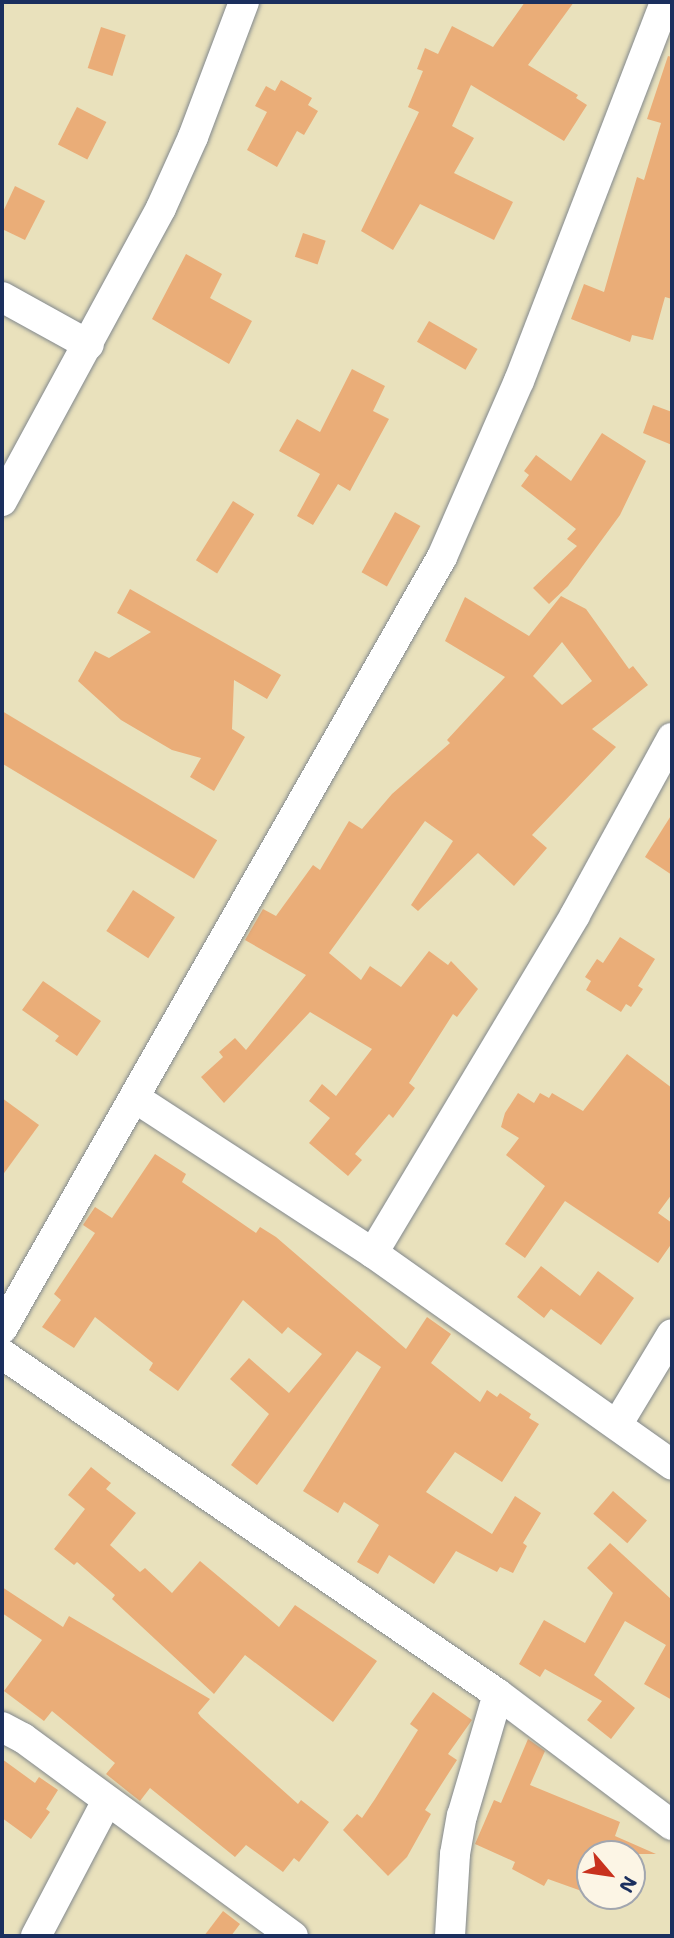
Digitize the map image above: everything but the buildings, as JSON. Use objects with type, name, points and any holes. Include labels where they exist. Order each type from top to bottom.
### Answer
[{"type":"street","points":[[2,501],[89,345],[193,137],[244,2]]},
{"type":"street","points":[[2,1329],[442,557],[519,382],[665,17]]},
{"type":"street","points":[[2,297],[89,345]]},
{"type":"street","points":[[373,1253],[575,915],[672,738]]},
{"type":"street","points":[[135,1098],[373,1253],[672,1465]]},
{"type":"street","points":[[617,1425],[672,1334]]},
{"type":"street","points":[[2,1354],[498,1694],[672,1825]]},
{"type":"street","points":[[450,1936],[454,1854],[462,1815],[498,1694]]},
{"type":"street","points":[[2,1727],[293,1936]]},
{"type":"street","points":[[36,1936],[107,1801]]}]
